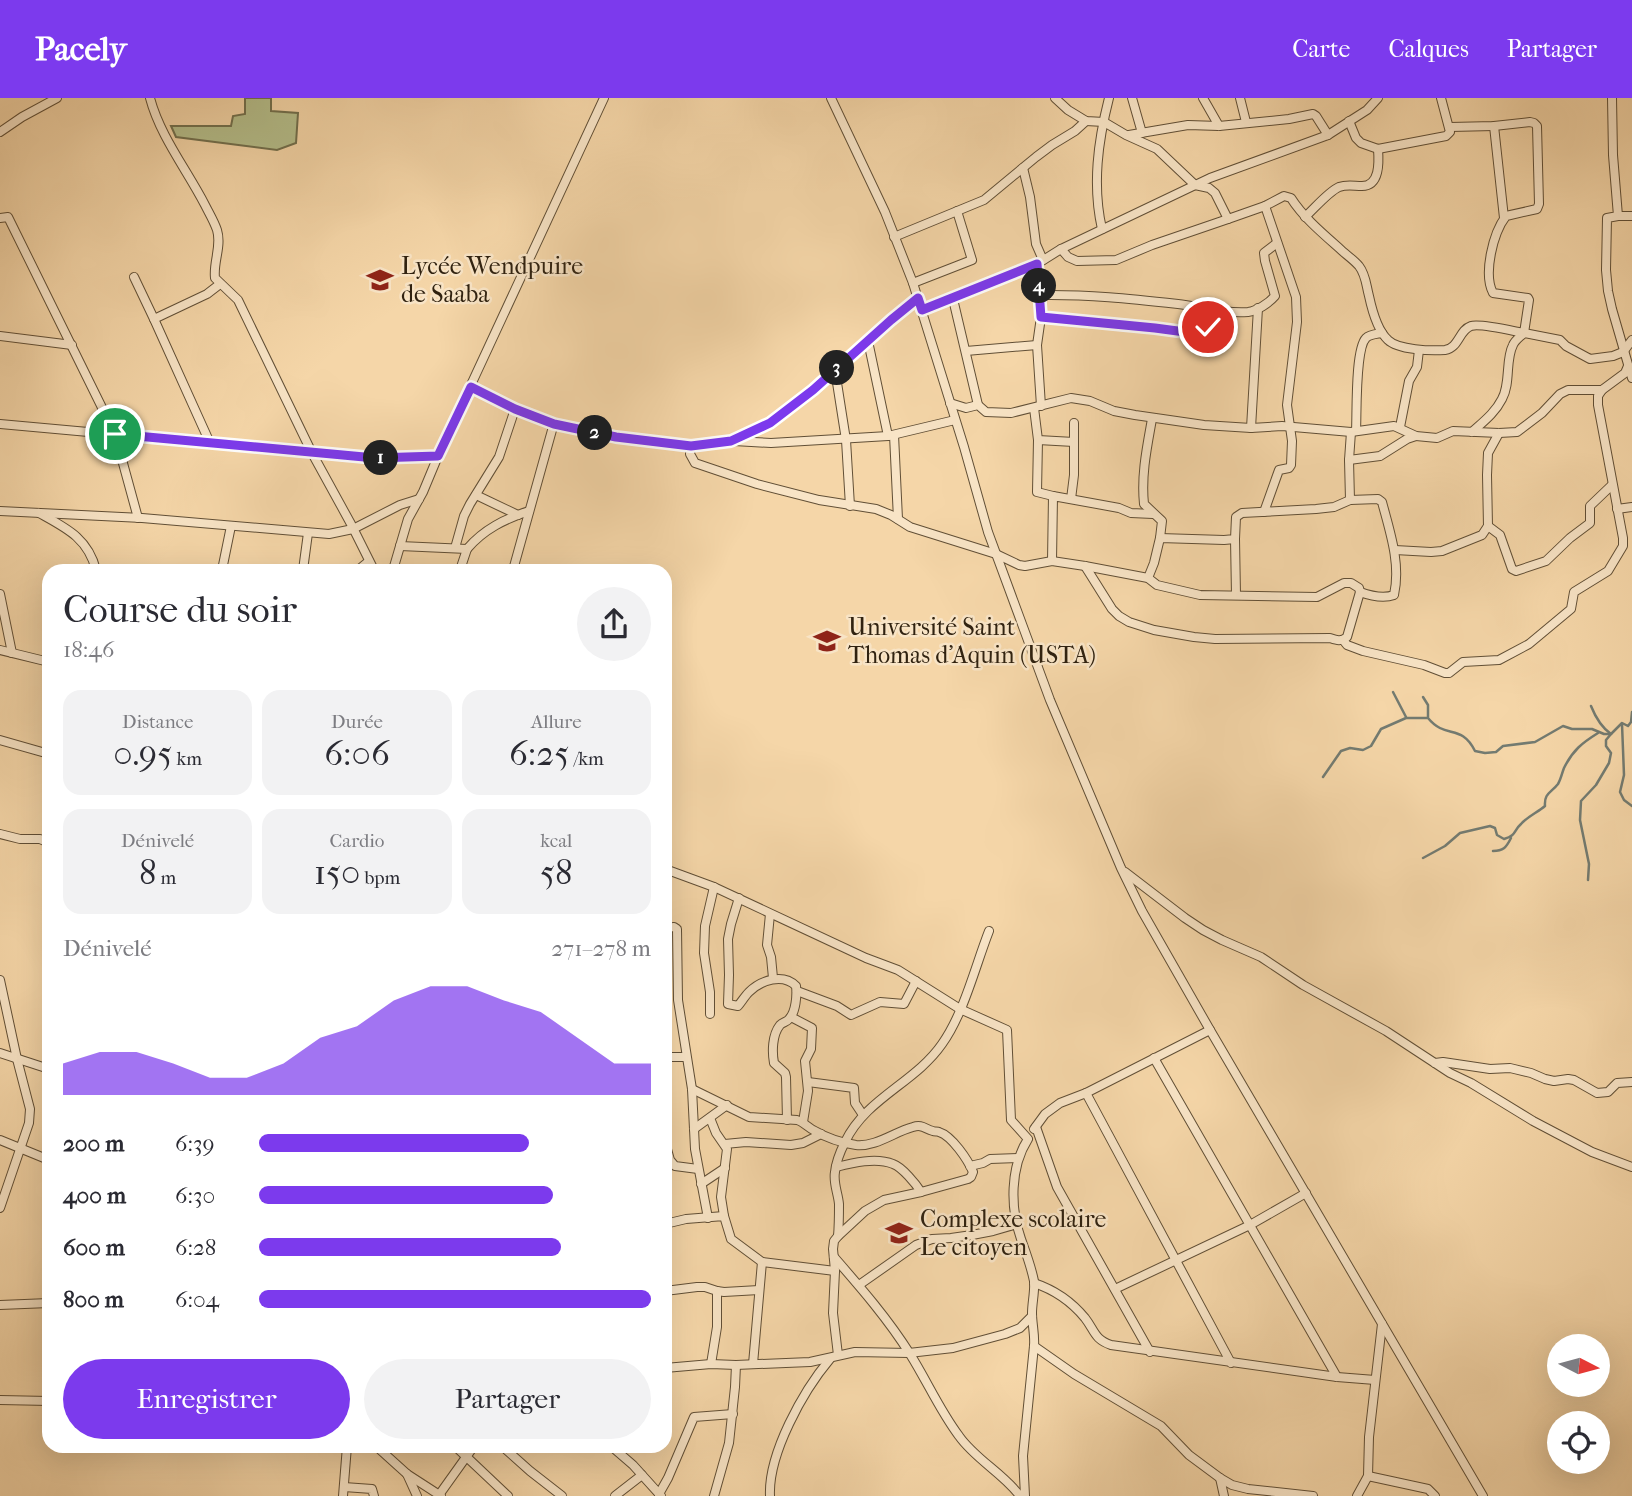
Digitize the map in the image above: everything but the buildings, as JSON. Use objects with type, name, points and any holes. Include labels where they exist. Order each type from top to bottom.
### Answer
[{"type":"street","points":[[0,132],[57,98]]},
{"type":"street","points":[[147,98],[217,230],[219,246],[214,269],[215,278],[238,300],[312,453],[371,564]]},
{"type":"street","points":[[395,564],[408,519],[604,98]]},
{"type":"street","points":[[831,98],[884,212],[913,283],[988,533],[1050,700],[1121,868],[1142,911],[1210,1030],[1483,1496]]},
{"type":"street","points":[[1055,98],[1086,121],[1104,122],[1157,149],[1195,185],[1215,192],[1228,219]]},
{"type":"street","points":[[1102,229],[1098,215],[1096,181],[1098,150],[1109,98]]},
{"type":"street","points":[[1132,98],[1142,133]]},
{"type":"street","points":[[1203,98],[1219,126]]},
{"type":"street","points":[[1240,98],[1246,122]]},
{"type":"street","points":[[922,310],[1040,262],[1061,249],[1195,185],[1328,135],[1367,110],[1378,98]]},
{"type":"street","points":[[1349,121],[1361,143],[1378,149],[1446,136],[1450,127],[1441,98]]},
{"type":"street","points":[[1612,98],[1618,216]]},
{"type":"street","points":[[1126,135],[1188,125],[1219,126],[1313,114],[1328,135]]},
{"type":"street","points":[[894,237],[984,200],[1086,121]]},
{"type":"street","points":[[1450,127],[1530,122],[1537,126],[1539,204],[1537,209],[1504,218]]},
{"type":"street","points":[[1471,432],[1495,411],[1502,399],[1507,387],[1511,349],[1524,333],[1529,299],[1496,294],[1491,287],[1492,249],[1504,218],[1494,126]]},
{"type":"street","points":[[1305,217],[1341,186],[1368,185],[1373,181],[1379,164],[1378,149]]},
{"type":"street","points":[[1023,168],[1040,262],[1037,492],[1119,508],[1131,513],[1153,514]]},
{"type":"street","points":[[1061,249],[1068,257],[1077,261],[1116,260],[1288,196],[1305,217],[1361,269],[1382,333],[1391,343],[1419,350],[1446,350],[1451,348],[1466,329],[1476,325],[1560,340],[1590,359],[1623,352],[1632,340]]},
{"type":"street","points":[[1264,512],[1279,470],[1291,465],[1292,441],[1287,405],[1298,308],[1265,206]]},
{"type":"street","points":[[913,283],[972,260],[957,211]]},
{"type":"street","points":[[1632,216],[1607,218],[1606,270],[1612,309],[1632,378]]},
{"type":"street","points":[[0,218],[8,217],[115,434],[138,518]]},
{"type":"street","points":[[1039,295],[1075,294],[1250,312],[1275,296],[1264,253],[1277,243]]},
{"type":"street","points":[[134,277],[210,443]]},
{"type":"street","points":[[154,319],[207,294],[220,284]]},
{"type":"street","points":[[731,441],[770,423],[813,390],[918,298]]},
{"type":"street","points":[[953,299],[978,405],[986,412],[993,413],[1011,413],[1071,398],[1152,419],[1251,428],[1290,427],[1353,432],[1394,426],[1416,436],[1437,438],[1453,431],[1517,432],[1568,390],[1602,390]]},
{"type":"street","points":[[1251,428],[1258,309]]},
{"type":"street","points":[[1041,317],[1195,332],[1207,330],[1214,310]]},
{"type":"street","points":[[1350,499],[1349,460],[1360,351],[1366,337],[1382,333]]},
{"type":"street","points":[[0,336],[72,345]]},
{"type":"street","points":[[868,341],[891,435],[898,519]]},
{"type":"street","points":[[966,351],[1037,345]]},
{"type":"street","points":[[1400,428],[1409,381],[1417,367],[1419,350]]},
{"type":"street","points":[[1085,566],[1119,616],[1129,622],[1154,629],[1215,639],[1330,638],[1343,640],[1363,651],[1424,665],[1445,673],[1463,662],[1499,660],[1529,644],[1555,624],[1570,609],[1576,590],[1608,571],[1623,546],[1598,396],[1625,373],[1628,366]]},
{"type":"street","points":[[835,370],[846,440],[850,506]]},
{"type":"street","points":[[471,387],[515,409],[554,424],[616,437],[691,446],[731,441],[771,443],[846,440],[891,435],[956,420]]},
{"type":"street","points":[[950,402],[966,408],[978,405]]},
{"type":"street","points":[[455,548],[464,516],[499,457],[515,409]]},
{"type":"street","points":[[1148,578],[1154,563],[1162,521],[1144,504],[1142,489],[1152,419]]},
{"type":"street","points":[[0,424],[375,458],[438,456]]},
{"type":"street","points":[[515,564],[554,424]]},
{"type":"street","points":[[1071,499],[1074,424]]},
{"type":"street","points":[[1395,550],[1441,551],[1482,536],[1488,526],[1488,453],[1499,433]]},
{"type":"street","points":[[1349,460],[1380,456],[1416,436]]},
{"type":"street","points":[[1038,440],[1074,442]]},
{"type":"street","points":[[691,446],[690,454],[695,463],[788,492],[876,509],[910,527],[996,554],[1019,565],[1052,561],[1085,566],[1148,578],[1157,585],[1200,595],[1317,597],[1344,583],[1351,583],[1359,588],[1360,592],[1350,629],[1343,640]]},
{"type":"street","points":[[1488,526],[1500,534],[1511,569],[1516,571],[1546,561],[1590,523],[1590,506],[1612,485]]},
{"type":"street","points":[[476,495],[518,515]]},
{"type":"street","points":[[1052,561],[1054,496]]},
{"type":"street","points":[[0,510],[329,534],[353,529],[400,505],[419,499]]},
{"type":"street","points":[[1236,595],[1234,524],[1238,514],[1335,507],[1350,499],[1378,499],[1382,502],[1395,550],[1394,595],[1381,597],[1360,592]]},
{"type":"street","points":[[1617,509],[1632,508]]},
{"type":"street","points":[[36,512],[78,537],[93,564]]},
{"type":"street","points":[[462,564],[467,549],[490,528],[529,512]]},
{"type":"street","points":[[223,564],[231,526]]},
{"type":"street","points":[[304,564],[308,533]]},
{"type":"street","points":[[1160,538],[1235,539]]},
{"type":"street","points":[[400,546],[467,549]]},
{"type":"street","points":[[365,564],[369,561]]},
{"type":"street","points":[[0,594],[12,653]]},
{"type":"street","points":[[0,650],[42,660]]},
{"type":"street","points":[[0,740],[42,752]]},
{"type":"street","points":[[0,834],[20,839],[42,840]]},
{"type":"street","points":[[1121,868],[1203,930],[1261,957],[1331,1002],[1362,1016],[1533,1121],[1592,1152],[1632,1167]]},
{"type":"street","points":[[672,872],[715,887],[873,961],[890,966],[960,1009],[1007,1030],[1011,1120],[1028,1139]]},
{"type":"street","points":[[710,1014],[705,926],[715,887]]},
{"type":"street","points":[[739,898],[729,934],[728,1003],[738,1006],[754,988],[773,978],[793,982],[796,986],[791,1017],[781,1024],[776,1033],[773,1057],[774,1063],[786,1076],[787,1120]]},
{"type":"street","points":[[770,914],[766,945],[771,957],[773,978]]},
{"type":"street","points":[[672,927],[677,929],[678,996],[692,1089],[698,1169],[708,1218]]},
{"type":"street","points":[[838,1236],[839,1204],[834,1175],[840,1151],[863,1115],[878,1100],[909,1078],[943,1042],[960,1009],[989,931]]},
{"type":"street","points":[[0,980],[30,1113],[0,1208]]},
{"type":"street","points":[[797,992],[837,1006],[851,1015],[878,1002],[903,1004],[916,981]]},
{"type":"street","points":[[791,1017],[812,1027],[811,1049],[805,1061],[808,1082],[803,1122]]},
{"type":"street","points":[[1025,1496],[1023,1456],[1035,1332],[1032,1316],[1034,1283],[1017,1224],[1013,1189],[1017,1158],[1045,1114],[1060,1103],[1086,1093],[1210,1030]]},
{"type":"street","points":[[0,1053],[42,1067]]},
{"type":"street","points":[[672,1056],[687,1057]]},
{"type":"street","points":[[1154,1058],[1337,1377]]},
{"type":"street","points":[[1435,1063],[1490,1069],[1510,1068],[1554,1081],[1574,1080],[1597,1093],[1608,1092],[1617,1083],[1632,1082]]},
{"type":"street","points":[[808,1082],[854,1088],[855,1103],[863,1115]]},
{"type":"street","points":[[692,1089],[749,1117],[803,1122],[821,1134],[845,1143],[861,1145],[912,1127],[923,1126],[942,1133],[957,1147],[973,1172],[971,1177],[884,1200],[866,1210],[834,1241],[834,1357],[813,1381],[787,1430],[770,1476],[770,1496]]},
{"type":"street","points":[[1086,1093],[1231,1363]]},
{"type":"street","points":[[694,1129],[727,1105]]},
{"type":"street","points":[[709,1118],[727,1149],[721,1197],[732,1241],[762,1262],[835,1271]]},
{"type":"street","points":[[1036,1126],[1057,1187],[1150,1352]]},
{"type":"street","points":[[725,1144],[746,1142],[791,1145],[803,1143],[821,1134]]},
{"type":"street","points":[[0,1140],[42,1157]]},
{"type":"street","points":[[861,1145],[862,1161]]},
{"type":"street","points":[[970,1166],[990,1160],[1017,1158]]},
{"type":"street","points":[[836,1167],[862,1161],[890,1163],[896,1165],[921,1192]]},
{"type":"street","points":[[672,1162],[675,1166],[698,1169]]},
{"type":"street","points":[[701,1184],[724,1168]]},
{"type":"street","points":[[1115,1289],[1250,1225],[1306,1193]]},
{"type":"street","points":[[672,1222],[724,1216]]},
{"type":"street","points":[[859,1285],[916,1245],[939,1238],[993,1231],[1017,1224]]},
{"type":"street","points":[[833,1255],[887,1320],[961,1439],[1020,1496]]},
{"type":"street","points":[[753,1364],[762,1262]]},
{"type":"street","points":[[1034,1283],[1051,1289],[1078,1310],[1101,1341],[1111,1345],[1375,1380]]},
{"type":"street","points":[[672,1290],[697,1287],[717,1291],[759,1290]]},
{"type":"street","points":[[711,1364],[717,1328],[717,1291]]},
{"type":"street","points":[[0,1306],[42,1303]]},
{"type":"street","points":[[672,1367],[810,1362],[855,1352],[909,1353],[953,1348],[1020,1328],[1032,1316]]},
{"type":"street","points":[[1357,1496],[1368,1476],[1368,1437],[1382,1324]]},
{"type":"street","points":[[1034,1346],[1074,1374],[1161,1426],[1189,1455],[1220,1478],[1240,1488],[1313,1496]]},
{"type":"street","points":[[714,1496],[727,1451],[733,1414],[736,1365]]},
{"type":"street","points":[[0,1400],[42,1401]]},
{"type":"street","points":[[620,1453],[660,1495],[694,1417],[733,1414]]},
{"type":"street","points":[[347,1453],[344,1492],[372,1489],[374,1496]]},
{"type":"street","points":[[384,1453],[407,1474],[440,1495],[468,1453]]},
{"type":"street","points":[[463,1453],[508,1496]]},
{"type":"street","points":[[510,1453],[562,1496]]},
{"type":"street","points":[[407,1474],[417,1496]]},
{"type":"street","points":[[615,1496],[642,1475]]},
{"type":"street","points":[[1368,1476],[1428,1489],[1435,1496]]},
{"type":"street","points":[[1220,1478],[1224,1496]]},
{"type":"green space","points":[[245,98],[271,98],[271,111],[298,113],[296,143],[277,150],[176,137],[171,126],[231,126],[233,116],[245,114]]},
{"type":"waterway","points":[[1393,692],[1406,717]]},
{"type":"waterway","points":[[1423,697],[1428,705],[1428,717]]},
{"type":"waterway","points":[[1588,880],[1589,864],[1580,820],[1581,801],[1596,785],[1609,763],[1611,753],[1606,746],[1606,740],[1611,734],[1604,728],[1591,706]]},
{"type":"waterway","points":[[1323,777],[1341,751],[1350,748],[1363,750],[1371,746],[1381,729],[1406,718],[1428,718],[1441,729],[1464,737],[1475,751],[1485,753],[1496,752],[1503,746],[1535,742],[1563,726],[1611,734],[1622,723],[1628,726],[1632,712]]},
{"type":"waterway","points":[[1622,724],[1624,775],[1620,792],[1624,800],[1632,806]]},
{"type":"waterway","points":[[1423,858],[1445,846],[1460,833],[1490,826],[1504,839],[1511,836],[1523,821],[1545,806],[1547,796],[1558,784],[1571,756],[1598,733]]},
{"type":"waterway","points":[[1493,851],[1504,848],[1511,838]]},
{"type":"place","name":"Lycée Wendpuire de Saaba","points":[[380,280]]},
{"type":"place","name":"Université Saint Thomas d’Aquin (USTA)","points":[[827,641]]},
{"type":"place","name":"Complexe scolaire Le citoyen","points":[[899,1233]]},
{"type":"route","points":[[115,434],[375,458],[438,456],[471,387],[515,409],[554,424],[616,437],[691,446],[731,441],[770,423],[813,390],[918,298],[922,310],[1037,264],[1041,317],[1185,332],[1205,331],[1208,327]]}]
